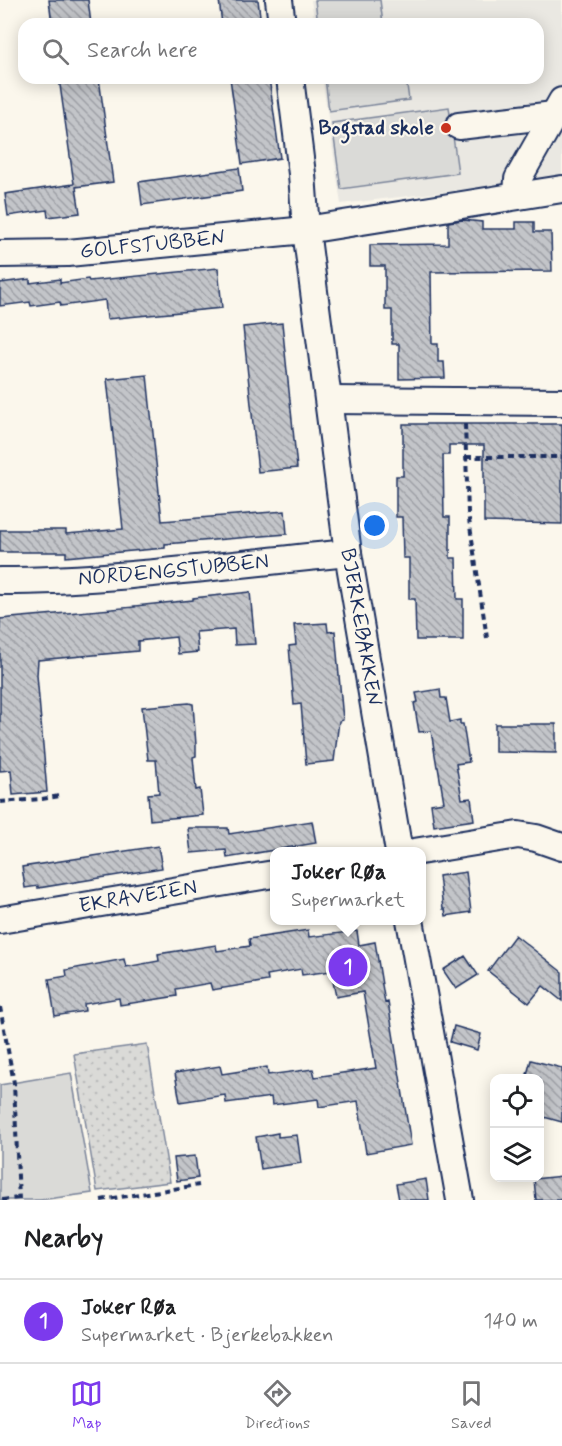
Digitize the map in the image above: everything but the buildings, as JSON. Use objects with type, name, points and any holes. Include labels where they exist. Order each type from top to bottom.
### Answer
[{"type":"street","points":[[279,0],[281,18]]},
{"type":"street","name":"BJERKEBAKKEN","points":[[291,84],[302,174],[306,230],[348,553],[398,847]]},
{"type":"street","points":[[517,195],[518,179],[558,108]]},
{"type":"street","points":[[459,126],[558,108]]},
{"type":"street","points":[[306,230],[562,189]]},
{"type":"street","name":"GOLFSTUBBEN","points":[[0,254],[68,253],[306,230]]},
{"type":"street","points":[[329,400],[562,402]]},
{"type":"street","name":"NORDENGSTUBBEN","points":[[0,581],[42,581],[116,576],[348,553]]},
{"type":"street","points":[[426,850],[518,835],[536,838],[562,847]]},
{"type":"street","name":"EKRAVEIEN","points":[[0,920],[270,875]]},
{"type":"street","points":[[411,925],[460,1200]]},
{"type":"path","points":[[464,402],[468,513],[487,638]]},
{"type":"path","points":[[466,457],[562,456]]},
{"type":"path","points":[[0,802],[42,800],[60,796]]},
{"type":"path","points":[[0,1007],[14,1083],[19,1199],[2,1200]]},
{"type":"path","points":[[101,1200],[199,1185]]},
{"type":"shaded area","name":"Bogstad skole","points":[[311,0],[562,0],[562,178],[341,204],[323,84],[544,84],[544,18],[314,18]]},
{"type":"shaded area","points":[[315,0],[380,0],[382,18],[317,18]]},
{"type":"shaded area","points":[[326,84],[407,84],[409,100],[329,111]]},
{"type":"shaded area","points":[[449,107],[458,173],[341,189],[332,123]]},
{"type":"shaded area","points":[[147,1044],[170,1182],[97,1191],[74,1054]]},
{"type":"shaded area","points":[[71,1073],[92,1193],[40,1200],[0,1200],[0,1085]]},
{"type":"place","name":"Bogstad skole","points":[[446,128]]},
{"type":"place","name":"Joker Røa","points":[[348,967]]}]
